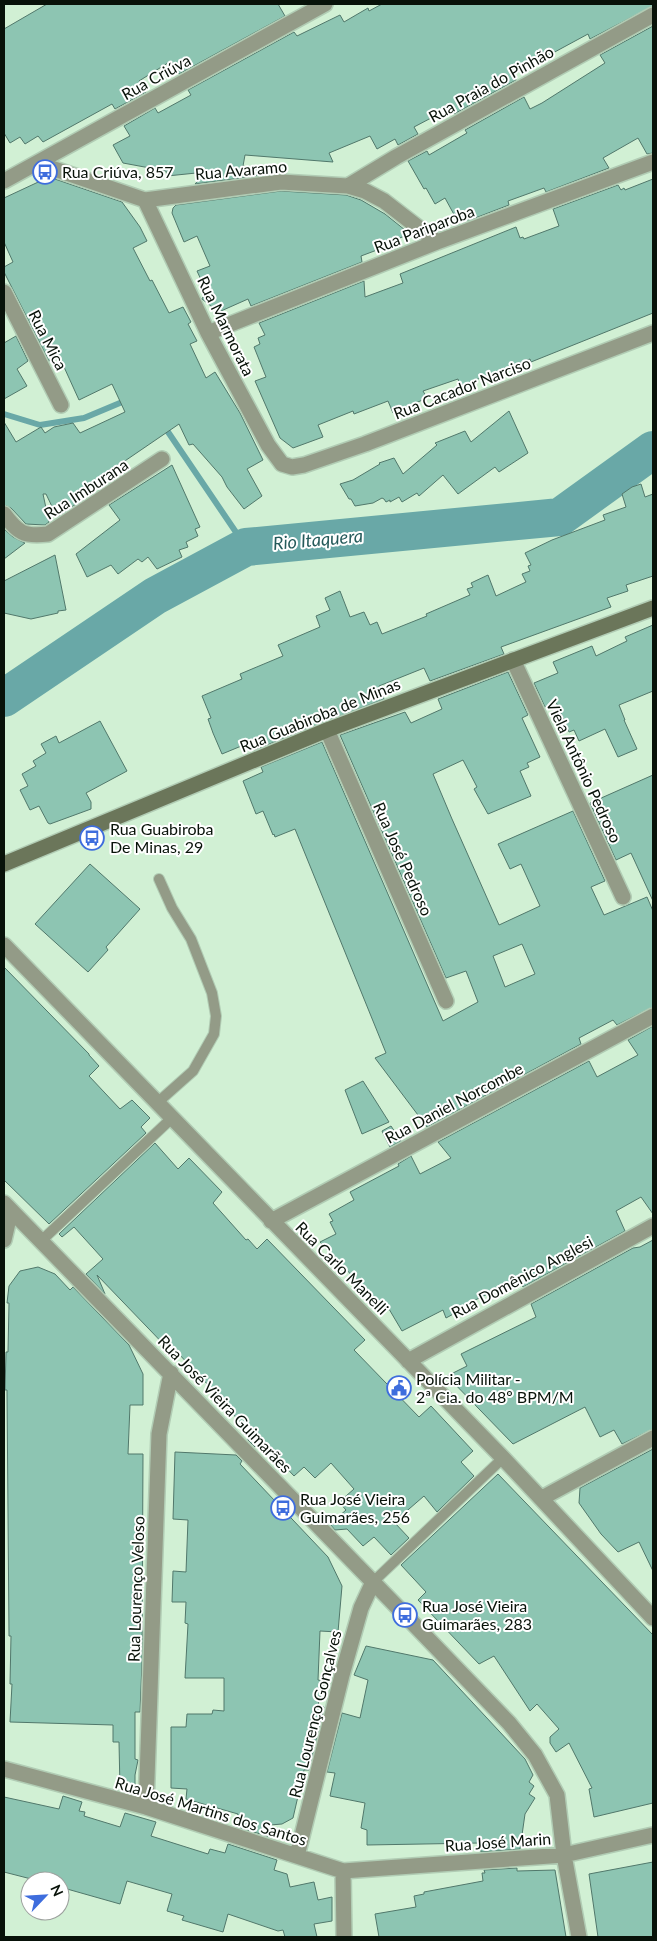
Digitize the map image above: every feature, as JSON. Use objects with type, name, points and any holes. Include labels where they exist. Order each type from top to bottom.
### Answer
[{"type":"street","name":"Rua Criúva","points":[[4,181],[325,4]]},
{"type":"street","name":"Rua Praia do Pinhão","points":[[348,186],[412,148],[653,15]]},
{"type":"street","name":"Rua Pariparoba","points":[[208,332],[437,242],[653,162]]},
{"type":"street","name":"Rua Avaramo","points":[[37,164],[145,200],[281,182],[348,186],[365,191],[384,201],[437,242]]},
{"type":"street","name":"Rua Marmorata","points":[[145,200],[208,332],[268,445],[282,464]]},
{"type":"street","name":"Rua Mica","points":[[4,292],[61,405]]},
{"type":"street","name":"Rua Cacador Narciso","points":[[282,464],[292,467],[325,458],[653,333]]},
{"type":"street","name":"Rua Imburana","points":[[4,514],[16,529],[24,534],[36,536],[48,534],[162,459]]},
{"type":"street","name":"Rua Guabiroba de Minas","points":[[4,864],[327,730],[653,608]]},
{"type":"street","name":"Viela Antônio Pedroso","points":[[513,660],[623,897]]},
{"type":"street","name":"Rua José Pedroso","points":[[327,730],[446,1002]]},
{"type":"street","name":"Rua Carlo Manelli","points":[[4,945],[542,1498],[653,1618]]},
{"type":"street","name":"Rua Daniel Norcombe","points":[[271,1221],[653,1016]]},
{"type":"street","name":"Rua José Vieira Guimarães","points":[[7,1206],[40,1242],[172,1373],[509,1723],[535,1755],[556,1795],[564,1855],[579,1937]]},
{"type":"street","points":[[4,1240],[7,1206]]},
{"type":"street","name":"Rua Domênico Anglesi","points":[[408,1361],[653,1226]]},
{"type":"street","name":"Rua Lourenço Veloso","points":[[146,1807],[159,1434],[172,1373]]},
{"type":"street","points":[[542,1498],[653,1438]]},
{"type":"street","name":"Rua Lourenço Gonçalves","points":[[297,1856],[342,1675],[361,1608],[373,1582]]},
{"type":"street","name":"Rua José Martins dos Santos","points":[[4,1769],[146,1807],[343,1871]]},
{"type":"street","name":"Rua José Marin","points":[[343,1871],[564,1855],[653,1835]]},
{"type":"street","points":[[343,1871],[344,1937]]},
{"type":"lane","points":[[157,1103],[193,1071],[214,1034],[216,1016],[212,993],[191,939],[172,908],[159,879]]},
{"type":"lane","points":[[40,1242],[172,1118]]},
{"type":"lane","points":[[373,1582],[503,1458]]},
{"type":"building","points":[[47,4],[278,4],[285,16],[179,74],[171,61],[139,81],[146,92],[115,109],[112,104],[43,142],[38,136],[25,144],[20,137],[10,143],[4,133],[4,29]]},
{"type":"building","points":[[382,4],[653,4],[653,6],[590,39],[588,34],[514,74],[516,80],[454,114],[450,108],[414,127],[418,134],[398,145],[395,139],[377,149],[370,136],[329,153],[333,162],[245,155],[243,166],[272,174],[195,184],[206,172],[167,176],[166,171],[123,163],[113,145],[130,136],[124,126],[155,108],[158,113],[191,95],[188,90],[294,32],[297,36],[340,15],[344,22],[368,8],[369,11]]},
{"type":"building","points":[[653,26],[653,153],[647,154],[638,138],[603,158],[609,168],[546,192],[544,188],[508,201],[509,205],[470,220],[457,220],[445,198],[435,204],[408,161],[427,151],[429,155],[467,133],[465,130],[524,97],[530,109],[542,103],[605,63],[600,55]]},
{"type":"building","points":[[49,177],[122,202],[140,227],[147,241],[133,248],[150,281],[152,280],[169,313],[183,307],[191,322],[188,324],[197,341],[190,344],[206,378],[215,372],[240,413],[263,460],[247,469],[262,496],[244,509],[227,487],[222,477],[193,444],[189,445],[179,424],[75,495],[79,502],[57,517],[46,494],[43,494],[49,522],[45,525],[26,524],[11,508],[4,505],[4,422],[16,442],[41,427],[45,433],[54,427],[73,423],[80,433],[125,412],[112,384],[79,400],[59,356],[49,361],[4,272],[4,267],[13,262],[4,242],[4,198]]},
{"type":"building","points":[[653,179],[653,313],[531,362],[530,359],[460,386],[458,379],[423,391],[427,398],[393,413],[388,401],[354,414],[353,411],[318,425],[323,437],[293,448],[280,438],[255,381],[266,377],[254,347],[260,344],[258,338],[265,335],[259,323],[364,281],[365,297],[403,283],[400,274],[516,227],[520,238],[523,237],[524,239],[559,226],[553,209],[618,185],[621,190],[624,188],[625,190]]},
{"type":"building","points":[[281,191],[346,195],[361,200],[385,214],[410,234],[392,241],[393,244],[361,256],[362,262],[251,306],[248,299],[221,311],[216,310],[202,299],[208,295],[197,271],[210,266],[197,236],[184,242],[172,213],[173,208],[176,205]]},
{"type":"building","points":[[16,336],[28,361],[17,369],[27,386],[4,399],[4,343]]},
{"type":"building","points":[[509,411],[528,453],[499,472],[495,467],[458,494],[443,475],[419,496],[417,493],[402,502],[399,497],[390,502],[390,500],[386,502],[382,498],[373,503],[355,506],[340,484],[353,480],[379,463],[394,458],[403,474],[437,445],[435,443],[465,431],[471,442]]},
{"type":"building","points":[[172,465],[200,527],[195,529],[198,536],[186,542],[188,547],[179,550],[182,557],[157,569],[148,557],[142,562],[138,559],[118,574],[111,565],[87,577],[76,554],[120,520],[109,505]]},
{"type":"building","points":[[641,484],[645,497],[653,494],[653,576],[626,585],[628,591],[607,598],[611,607],[501,647],[504,654],[430,681],[424,668],[379,686],[384,699],[254,750],[251,742],[222,754],[208,719],[211,718],[202,696],[242,679],[240,674],[283,656],[278,645],[320,627],[316,616],[330,610],[325,598],[340,591],[350,617],[364,612],[370,625],[377,622],[382,634],[427,616],[426,614],[470,595],[467,589],[473,587],[471,583],[488,575],[496,596],[526,582],[522,574],[530,571],[528,566],[531,565],[525,553],[552,540],[605,520],[603,515],[626,507],[622,494],[632,487]]},
{"type":"building","points":[[4,529],[13,537],[25,543],[4,559]]},
{"type":"building","points":[[55,555],[66,610],[31,619],[4,613],[4,581]]},
{"type":"building","points":[[653,625],[653,691],[619,705],[637,749],[618,757],[605,729],[579,741],[574,730],[569,732],[556,702],[545,707],[534,683],[558,673],[553,662],[592,646],[596,656],[627,641],[625,637]]},
{"type":"building","points":[[508,672],[528,715],[522,718],[540,757],[527,763],[529,767],[520,771],[531,796],[488,814],[474,789],[477,787],[463,760],[433,774],[499,925],[540,906],[521,864],[510,869],[498,844],[573,811],[605,881],[591,887],[604,915],[647,897],[653,911],[653,1007],[617,1025],[613,1020],[579,1038],[581,1044],[427,1127],[375,1058],[386,1053],[295,829],[275,837],[263,811],[256,814],[243,781],[263,772],[261,767],[322,742],[443,1021],[478,1002],[466,971],[446,978],[340,735],[405,712],[411,723],[442,709],[438,699]],"holes":[[[522,944],[535,974],[505,987],[493,956]]]},
{"type":"building","points":[[100,721],[127,771],[86,793],[91,802],[91,809],[50,824],[39,806],[30,810],[20,790],[28,786],[22,774],[36,766],[33,761],[46,753],[41,744],[56,736],[59,743]]},
{"type":"building","points":[[653,775],[653,901],[631,853],[616,860],[590,803]]},
{"type":"building","points":[[90,864],[140,909],[106,947],[108,950],[88,972],[35,924]]},
{"type":"building","points":[[4,967],[99,1066],[89,1076],[120,1109],[132,1100],[150,1118],[141,1127],[146,1133],[49,1224],[4,1180]]},
{"type":"building","points":[[653,1026],[653,1214],[641,1197],[616,1211],[625,1231],[523,1287],[519,1279],[471,1302],[472,1304],[446,1318],[443,1310],[402,1331],[386,1304],[381,1306],[320,1242],[336,1234],[330,1222],[333,1221],[329,1214],[354,1200],[350,1192],[399,1166],[398,1164],[411,1156],[420,1174],[451,1158],[438,1142],[589,1061],[597,1077],[638,1055],[628,1040]]},
{"type":"building","points":[[363,1081],[389,1122],[362,1134],[345,1090]]},
{"type":"building","points":[[391,1126],[401,1141],[390,1147],[382,1131]]},
{"type":"building","points":[[155,1143],[178,1169],[189,1158],[222,1192],[213,1203],[246,1240],[248,1239],[257,1249],[267,1239],[365,1340],[354,1350],[419,1417],[431,1406],[473,1451],[461,1462],[474,1476],[437,1512],[424,1496],[394,1522],[409,1538],[391,1555],[374,1537],[363,1546],[347,1529],[335,1530],[330,1524],[346,1510],[339,1502],[354,1489],[331,1463],[315,1478],[304,1467],[294,1476],[260,1440],[255,1447],[248,1440],[248,1430],[176,1351],[173,1354],[97,1275],[105,1294],[86,1274],[103,1259],[74,1227],[62,1237],[59,1234]]},
{"type":"building","points":[[653,1240],[653,1429],[622,1444],[614,1430],[600,1437],[585,1407],[513,1444],[447,1376],[467,1366],[461,1354],[536,1317],[531,1304],[633,1248],[640,1247]]},
{"type":"building","points":[[38,1267],[55,1274],[70,1290],[73,1287],[129,1345],[143,1374],[143,1405],[130,1405],[128,1454],[143,1454],[142,1663],[140,1712],[135,1712],[135,1759],[138,1760],[135,1775],[135,1794],[120,1790],[119,1742],[113,1742],[113,1725],[10,1722],[12,1684],[10,1684],[11,1636],[9,1636],[7,1390],[5,1390],[6,1352],[8,1352],[9,1303],[7,1303],[9,1286],[20,1271]]},
{"type":"building","points":[[653,1449],[653,1571],[639,1542],[618,1552],[601,1534],[579,1503],[580,1488]]},
{"type":"building","points":[[175,1452],[236,1455],[242,1461],[240,1464],[328,1557],[342,1586],[338,1632],[320,1631],[318,1680],[324,1681],[318,1705],[324,1707],[309,1770],[304,1770],[293,1818],[282,1824],[270,1825],[270,1837],[234,1826],[238,1814],[186,1799],[187,1789],[171,1788],[171,1727],[186,1727],[187,1714],[212,1714],[213,1710],[224,1711],[224,1678],[185,1678],[188,1624],[185,1623],[186,1602],[172,1602],[173,1571],[186,1572],[188,1520],[173,1519]]},
{"type":"building","points":[[498,1474],[653,1635],[653,1803],[594,1817],[589,1789],[592,1788],[569,1743],[556,1752],[550,1743],[550,1737],[559,1729],[537,1704],[530,1711],[494,1656],[479,1664],[418,1600],[426,1592],[401,1565]]},
{"type":"building","points":[[366,1646],[433,1660],[525,1759],[533,1775],[529,1782],[534,1786],[529,1794],[535,1798],[525,1814],[520,1849],[481,1852],[480,1843],[367,1845],[367,1830],[361,1828],[365,1803],[330,1796],[335,1773],[327,1772],[342,1713],[360,1718],[368,1680],[354,1675]]},
{"type":"building","points":[[63,1796],[82,1802],[79,1811],[85,1812],[84,1816],[120,1827],[125,1813],[156,1822],[151,1836],[208,1854],[210,1849],[225,1853],[228,1844],[277,1860],[274,1870],[287,1874],[290,1887],[314,1882],[318,1900],[332,1897],[332,1921],[314,1924],[317,1937],[285,1937],[283,1930],[278,1931],[228,1914],[223,1932],[182,1920],[184,1916],[167,1911],[172,1894],[127,1881],[120,1904],[70,1890],[70,1871],[20,1871],[20,1876],[4,1872],[4,1797],[59,1809]]},
{"type":"building","points":[[653,1862],[653,1937],[598,1937],[589,1874]]},
{"type":"building","points":[[517,1868],[517,1871],[555,1870],[566,1937],[379,1937],[375,1914],[416,1907],[414,1896],[424,1894],[424,1892],[483,1881],[482,1873],[485,1873],[484,1870]]},
{"type":"waterway","points":[[4,414],[40,425],[84,418],[127,400]]},
{"type":"waterway","points":[[164,426],[246,547]]},
{"type":"waterway","name":"Rio Itaquera","points":[[4,698],[155,596],[246,547],[560,517],[653,450]]},
{"type":"place","name":"Rua Criúva, 857","points":[[45,172]]},
{"type":"place","name":"Rua Guabiroba De Minas, 29","points":[[92,838]]},
{"type":"place","name":"Polícia Militar - 2ª Cia. do 48º BPM/M","points":[[399,1388]]},
{"type":"place","name":"Rua José Vieira Guimarães, 256","points":[[283,1508]]},
{"type":"place","name":"Rua José Vieira Guimarães, 283","points":[[405,1615]]}]
